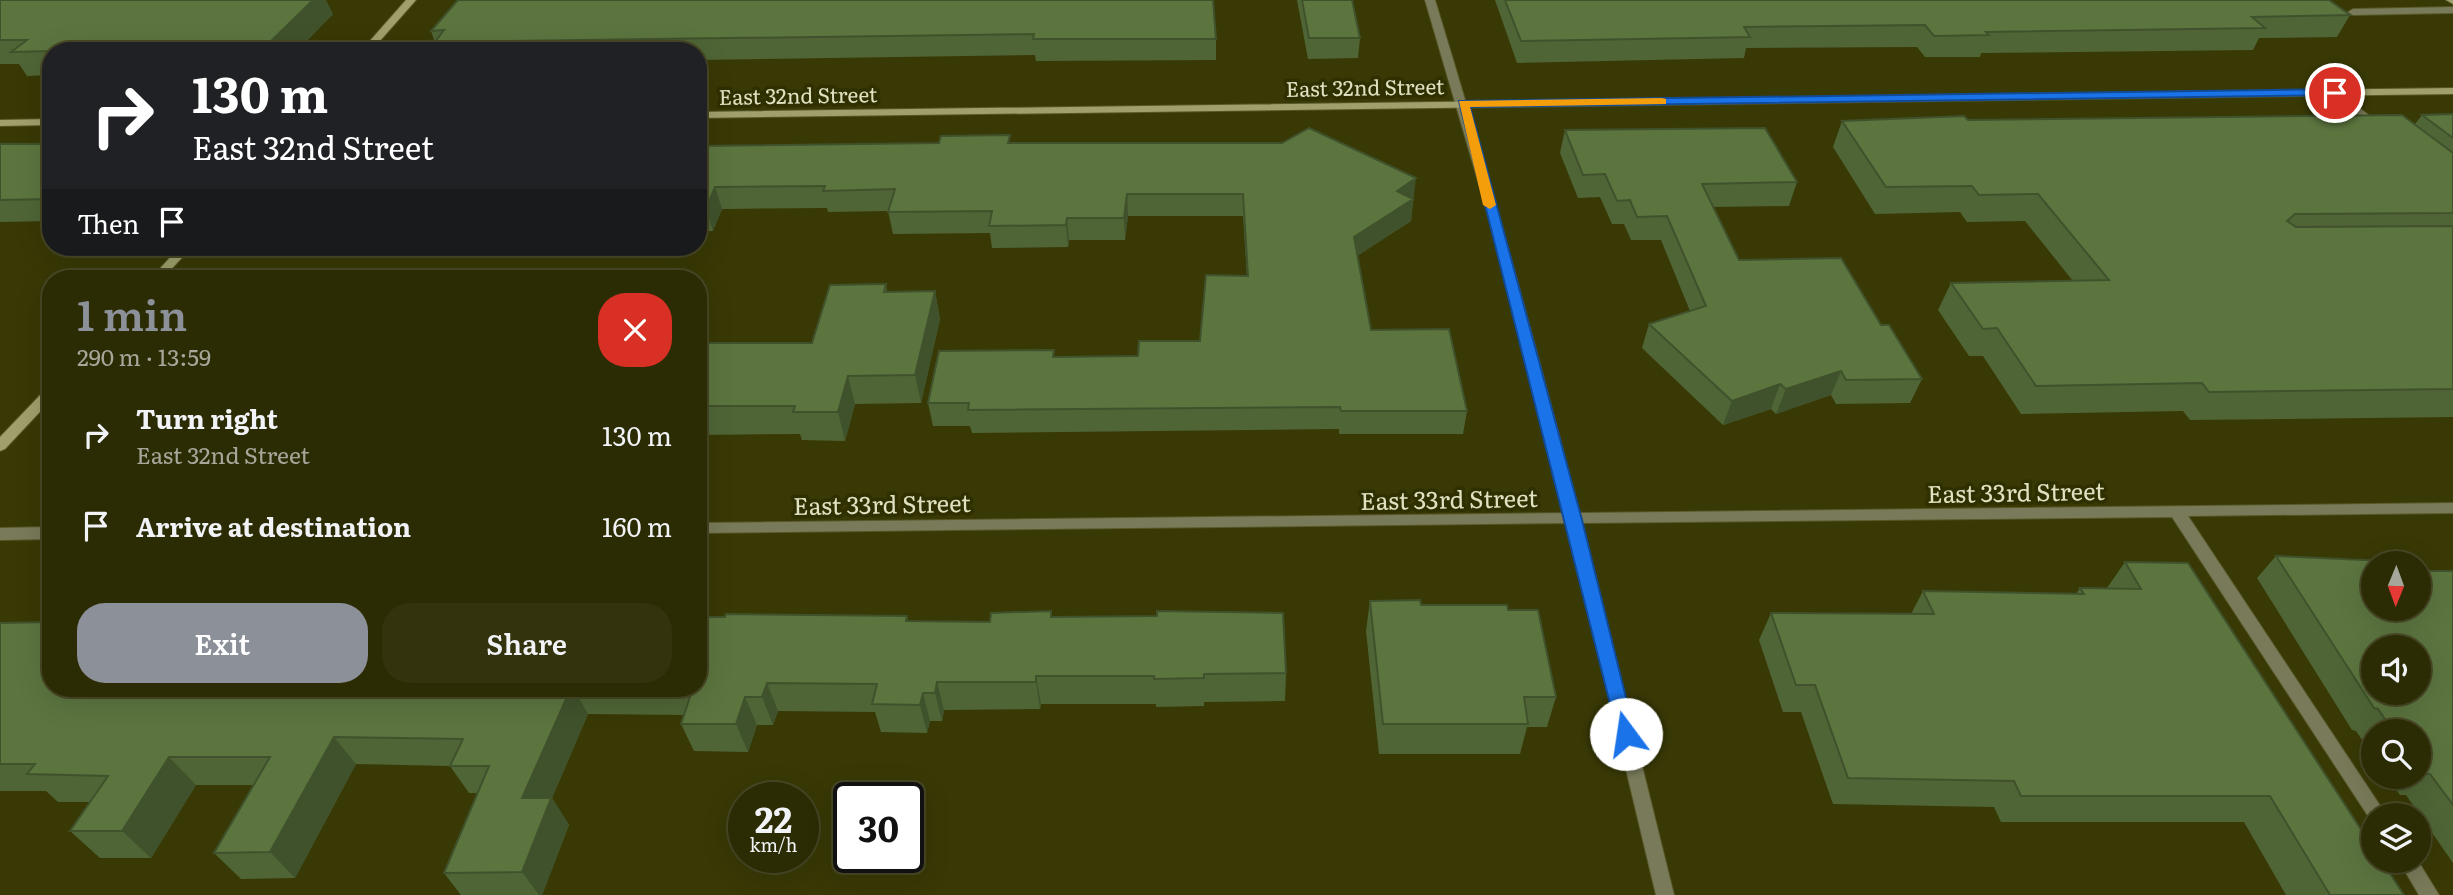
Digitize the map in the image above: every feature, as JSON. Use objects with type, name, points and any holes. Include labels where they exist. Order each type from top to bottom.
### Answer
[{"type":"street","points":[[374,42],[411,0]]},
{"type":"street","points":[[1430,0],[1463,104],[1573,520],[1665,895]]},
{"type":"street","points":[[2353,12],[2453,10]]},
{"type":"street","name":"East 32nd Street","points":[[707,115],[2453,91]]},
{"type":"street","points":[[2335,93],[2389,136]]},
{"type":"street","points":[[0,123],[42,122]]},
{"type":"street","points":[[164,270],[178,256]]},
{"type":"street","points":[[0,446],[42,402]]},
{"type":"street","name":"East 33rd Street","points":[[707,527],[1573,520],[2453,508]]},
{"type":"street","points":[[2177,512],[2369,803]]},
{"type":"street","points":[[0,534],[42,533]]},
{"type":"street","points":[[2416,873],[2430,895]]},
{"type":"building","points":[[0,0],[313,0],[270,42],[42,42],[42,51],[11,52],[27,40],[0,40]]},
{"type":"building","points":[[458,0],[1213,0],[1216,39],[1033,39],[1034,34],[435,42],[444,30],[431,31]]},
{"type":"building","points":[[1302,0],[1352,0],[1360,38],[1309,38]]},
{"type":"building","points":[[1505,0],[2329,0],[2350,15],[2252,17],[2265,28],[1986,32],[1989,35],[1934,36],[1925,25],[1744,27],[1750,37],[1521,41]]},
{"type":"building","points":[[2453,114],[2453,138],[2422,115]]},
{"type":"building","points":[[2402,115],[2453,153],[2453,213],[2295,214],[2287,221],[2296,227],[2453,226],[2453,389],[2209,392],[2202,383],[2036,386],[1997,328],[1983,329],[1951,283],[2109,280],[2038,194],[1979,195],[1972,186],[1886,187],[1842,121],[1964,116],[1968,120]]},
{"type":"building","points":[[1309,128],[1416,178],[1397,191],[1413,199],[1354,237],[1371,330],[1449,329],[1467,411],[1341,411],[1340,407],[968,410],[969,403],[928,403],[939,351],[1054,350],[1053,357],[1138,356],[1139,341],[1200,341],[1206,275],[1248,276],[1243,194],[1127,194],[1124,218],[1067,218],[1066,225],[989,226],[992,211],[888,212],[895,189],[823,191],[825,186],[715,187],[707,207],[707,146],[939,143],[941,136],[1010,135],[1008,143],[1282,143]]},
{"type":"building","points":[[1765,128],[1797,182],[1702,184],[1739,260],[1841,258],[1881,325],[1889,325],[1922,379],[1846,380],[1841,371],[1786,389],[1780,384],[1732,401],[1649,324],[1706,306],[1667,216],[1637,217],[1630,200],[1617,201],[1605,174],[1583,175],[1565,130]]},
{"type":"building","points":[[0,144],[42,144],[42,199],[0,200]]},
{"type":"building","points":[[886,284],[884,292],[935,291],[915,375],[848,376],[838,412],[793,412],[795,406],[707,406],[707,343],[812,343],[830,285]]},
{"type":"building","points":[[2276,556],[2361,560],[2361,621],[2431,621],[2431,571],[2453,571],[2453,805],[2431,775],[2431,719],[2385,719],[2372,705],[2431,705],[2431,635],[2361,635],[2361,688]]},
{"type":"building","points":[[2125,562],[2188,563],[2361,830],[2361,873],[2390,873],[2404,895],[2330,895],[2270,796],[2021,796],[2014,781],[1848,778],[1815,685],[1796,685],[1771,613],[1934,614],[1923,591],[2084,594],[2080,588],[2141,589]]},
{"type":"building","points":[[1420,600],[1421,605],[1507,605],[1508,610],[1538,610],[1556,697],[1524,697],[1528,724],[1383,724],[1370,601]]},
{"type":"building","points":[[1051,611],[1051,617],[1157,616],[1157,611],[1283,613],[1286,673],[1204,674],[1204,678],[1154,679],[1154,676],[1036,676],[1036,682],[937,682],[935,693],[923,693],[920,705],[872,704],[877,684],[767,683],[762,697],[745,697],[736,724],[681,724],[690,697],[707,697],[707,617],[725,617],[726,614],[907,616],[906,621],[990,622],[991,613]]},
{"type":"building","points":[[42,622],[42,697],[567,697],[522,798],[551,798],[522,872],[444,873],[489,766],[450,766],[463,739],[334,737],[270,852],[214,853],[270,757],[169,757],[122,831],[70,831],[108,776],[27,774],[35,764],[0,764],[0,623]]},
{"type":"slow traffic","points":[[1490,205],[1463,104],[1662,101]]},
{"type":"route","points":[[1626,734],[1573,520],[1463,104],[2335,93]]}]
